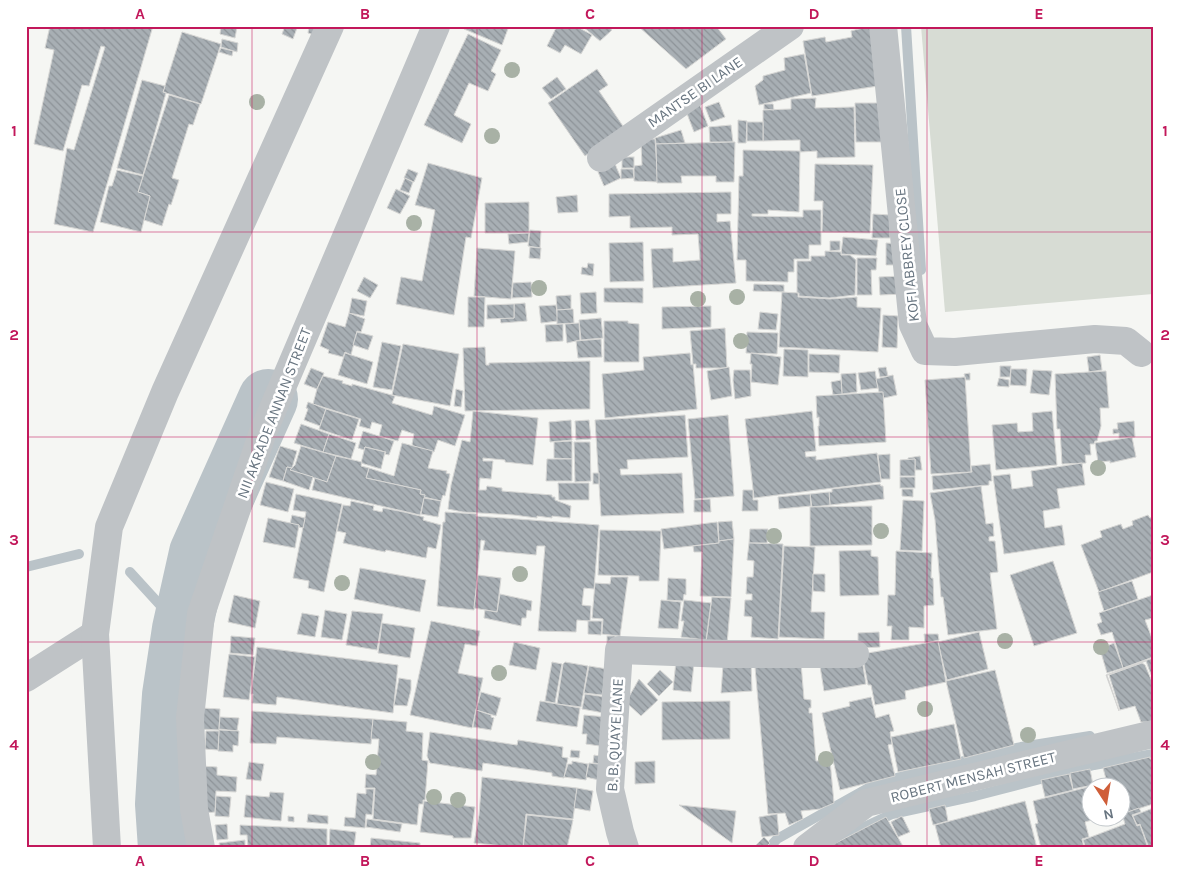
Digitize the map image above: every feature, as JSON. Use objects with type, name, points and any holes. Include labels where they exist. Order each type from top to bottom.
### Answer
[{"type":"street","points":[[107,848],[95,634],[108,527],[165,392],[330,26]]},
{"type":"street","name":"NII AKRADE ANNAN STREET","points":[[201,848],[194,809],[190,718],[201,614],[263,432],[436,26]]},
{"type":"street","name":"MANTSE BI LANE","points":[[601,158],[790,26]]},
{"type":"street","name":"KOFI ABBREY CLOSE","points":[[883,26],[913,325],[925,351],[955,352],[1095,340],[1126,341],[1141,353]]},
{"type":"street","points":[[26,678],[95,634]]},
{"type":"street","name":"B. B. QUAYE LANE","points":[[625,848],[610,789],[619,650],[728,654],[855,654]]},
{"type":"street","name":"ROBERT MENSAH STREET","points":[[807,848],[866,804],[1153,734]]},
{"type":"shaded area","points":[[921,26],[1153,26],[1153,294],[945,312]]},
{"type":"building","points":[[50,26],[153,26],[93,232],[54,224],[67,148],[74,150],[105,47],[101,46],[89,86],[82,85],[63,151],[34,144],[54,50],[45,48]]},
{"type":"building","points":[[221,26],[237,27],[235,38],[220,34]]},
{"type":"building","points":[[285,26],[297,28],[293,39],[282,34]]},
{"type":"building","points":[[309,26],[318,26],[318,36],[308,33]]},
{"type":"building","points":[[466,26],[509,26],[502,45],[464,29]]},
{"type":"building","points":[[557,26],[576,26],[592,35],[581,54],[565,45],[560,53],[547,46]]},
{"type":"building","points":[[582,26],[607,26],[612,30],[600,41]]},
{"type":"building","points":[[638,26],[716,26],[726,39],[686,69]]},
{"type":"building","points":[[871,26],[885,85],[812,96],[803,41],[825,37],[826,42],[852,37],[851,31]]},
{"type":"building","points":[[182,32],[221,44],[201,104],[163,92]]},
{"type":"building","points":[[468,34],[501,50],[491,71],[496,74],[488,91],[469,83],[454,115],[471,124],[462,143],[424,125]]},
{"type":"building","points":[[222,39],[238,43],[237,52],[221,47]]},
{"type":"building","points":[[221,48],[233,51],[232,56],[219,52]]},
{"type":"building","points":[[804,54],[811,93],[759,105],[755,86],[763,80],[763,76],[785,70],[784,58]]},
{"type":"building","points":[[597,69],[608,85],[599,91],[625,129],[585,156],[548,103]]},
{"type":"building","points":[[557,77],[566,89],[551,99],[542,88]]},
{"type":"building","points":[[142,80],[165,86],[163,92],[166,93],[143,175],[117,168]]},
{"type":"building","points":[[169,95],[200,104],[193,125],[189,124],[172,178],[179,180],[162,226],[144,220],[150,196],[138,192]]},
{"type":"building","points":[[816,98],[815,108],[854,107],[855,157],[817,158],[817,151],[800,152],[800,140],[763,141],[763,110],[791,109],[791,99]]},
{"type":"building","points":[[719,102],[725,117],[711,122],[705,107]]},
{"type":"building","points":[[855,103],[881,103],[882,142],[856,142]]},
{"type":"building","points":[[764,104],[773,104],[774,110],[764,109]]},
{"type":"building","points":[[700,105],[708,126],[694,132],[686,111]]},
{"type":"building","points":[[738,120],[747,121],[746,143],[738,143]]},
{"type":"building","points":[[747,122],[763,122],[763,141],[747,141]]},
{"type":"building","points":[[731,125],[733,142],[710,142],[709,127]]},
{"type":"building","points":[[681,130],[685,143],[656,144],[655,138]]},
{"type":"building","points":[[644,139],[655,139],[658,182],[634,181],[634,166],[642,165],[641,143]]},
{"type":"building","points":[[735,142],[734,182],[716,182],[716,176],[681,176],[682,183],[657,183],[656,144]]},
{"type":"building","points":[[743,150],[800,151],[799,212],[768,210],[768,214],[752,214],[752,216],[803,217],[803,210],[821,210],[821,245],[809,245],[809,259],[794,259],[794,272],[788,272],[788,282],[746,281],[746,260],[737,260],[739,176],[743,176]]},
{"type":"building","points":[[622,157],[634,157],[634,168],[622,168]]},
{"type":"building","points":[[428,163],[482,178],[471,238],[466,237],[454,315],[396,304],[401,277],[422,281],[435,210],[415,205]]},
{"type":"building","points":[[615,164],[621,178],[604,186],[598,172]]},
{"type":"building","points":[[815,164],[873,165],[870,233],[822,232],[823,201],[814,201]]},
{"type":"building","points":[[408,169],[418,173],[414,182],[404,178]]},
{"type":"building","points":[[621,169],[633,169],[634,178],[621,179]]},
{"type":"building","points":[[117,170],[143,176],[138,192],[150,196],[141,232],[100,222],[109,186],[112,186]]},
{"type":"building","points":[[405,178],[413,182],[409,193],[400,190]]},
{"type":"building","points":[[396,189],[410,196],[400,214],[387,208]]},
{"type":"building","points":[[731,192],[731,214],[717,214],[717,222],[730,221],[736,283],[653,288],[651,249],[673,248],[673,262],[700,260],[698,234],[672,235],[672,227],[630,228],[630,216],[609,217],[609,194]]},
{"type":"building","points":[[577,195],[578,212],[558,213],[556,197]]},
{"type":"building","points":[[529,202],[529,233],[485,233],[485,203]]},
{"type":"building","points":[[873,214],[890,215],[890,238],[872,238]]},
{"type":"building","points":[[530,230],[541,231],[540,248],[528,246]]},
{"type":"building","points":[[529,233],[528,242],[509,244],[508,234]]},
{"type":"building","points":[[843,237],[878,240],[876,256],[841,254]]},
{"type":"building","points":[[830,241],[840,241],[840,250],[830,251]]},
{"type":"building","points":[[643,242],[644,281],[610,282],[609,243]]},
{"type":"building","points":[[886,243],[904,244],[903,265],[886,265]]},
{"type":"building","points":[[530,247],[541,248],[540,259],[529,258]]},
{"type":"building","points":[[477,248],[515,251],[511,299],[474,296]]},
{"type":"building","points":[[825,251],[841,252],[841,255],[850,255],[856,260],[855,295],[829,298],[799,296],[799,293],[797,293],[797,261],[811,261],[811,256],[825,256]]},
{"type":"building","points":[[857,258],[877,258],[876,270],[871,270],[872,295],[857,295]]},
{"type":"building","points":[[588,263],[594,264],[593,276],[581,274],[582,267],[587,268]]},
{"type":"building","points":[[902,276],[903,294],[880,295],[879,277]]},
{"type":"building","points":[[364,277],[378,285],[370,298],[357,291]]},
{"type":"building","points":[[531,282],[532,297],[512,298],[513,283]]},
{"type":"building","points":[[754,284],[784,285],[784,292],[753,291]]},
{"type":"building","points":[[604,288],[643,288],[643,303],[604,302]]},
{"type":"building","points":[[596,292],[597,313],[581,314],[580,293]]},
{"type":"building","points":[[782,292],[798,293],[798,297],[830,299],[857,297],[857,307],[881,308],[878,352],[779,347]]},
{"type":"building","points":[[571,295],[571,309],[557,310],[556,296]]},
{"type":"building","points":[[468,297],[485,297],[484,327],[468,327]]},
{"type":"building","points":[[352,298],[367,301],[364,316],[349,313]]},
{"type":"building","points":[[525,303],[527,321],[501,323],[500,318],[514,318],[514,304]]},
{"type":"building","points":[[514,304],[514,318],[487,319],[487,305]]},
{"type":"building","points":[[556,305],[558,321],[541,323],[539,306]]},
{"type":"building","points":[[711,306],[711,327],[662,329],[662,307]]},
{"type":"building","points":[[573,309],[574,323],[557,324],[557,310]]},
{"type":"building","points":[[760,312],[778,314],[776,330],[758,329]]},
{"type":"building","points":[[349,313],[365,319],[361,332],[357,331],[351,355],[345,352],[343,357],[328,353],[329,350],[320,346],[328,322],[345,327]]},
{"type":"building","points":[[883,315],[898,316],[897,348],[882,347]]},
{"type":"building","points":[[601,318],[603,338],[581,340],[579,320]]},
{"type":"building","points":[[604,321],[628,321],[628,323],[639,324],[639,362],[604,362]]},
{"type":"building","points":[[579,323],[580,340],[567,343],[565,324]]},
{"type":"building","points":[[563,324],[563,341],[546,342],[545,325]]},
{"type":"building","points":[[725,328],[727,368],[696,368],[696,364],[693,364],[690,331]]},
{"type":"building","points":[[357,332],[373,336],[368,350],[353,345]]},
{"type":"building","points":[[747,332],[778,333],[777,354],[746,353]]},
{"type":"building","points":[[601,339],[602,357],[578,358],[576,341]]},
{"type":"building","points":[[382,342],[401,346],[392,390],[373,387]]},
{"type":"building","points":[[403,344],[459,354],[450,406],[392,395]]},
{"type":"building","points":[[485,347],[486,365],[489,365],[489,363],[590,361],[590,409],[465,411],[463,348]]},
{"type":"building","points":[[784,349],[808,350],[808,377],[783,376]]},
{"type":"building","points":[[345,353],[373,362],[367,384],[338,375]]},
{"type":"building","points":[[690,353],[691,365],[693,364],[697,409],[605,418],[602,374],[644,370],[643,357]]},
{"type":"building","points":[[751,353],[781,357],[778,385],[751,382]]},
{"type":"building","points":[[809,354],[840,355],[839,373],[809,372]]},
{"type":"building","points":[[1100,355],[1102,370],[1089,372],[1087,357]]},
{"type":"building","points":[[1000,366],[1011,366],[1010,377],[1000,377]]},
{"type":"building","points":[[729,367],[732,396],[711,400],[707,371]]},
{"type":"building","points":[[886,367],[888,376],[880,377],[878,368]]},
{"type":"building","points":[[311,368],[324,373],[317,389],[304,384]]},
{"type":"building","points":[[1011,369],[1027,369],[1026,386],[1010,385]]},
{"type":"building","points":[[734,370],[750,370],[751,396],[735,399]]},
{"type":"building","points":[[1033,370],[1052,371],[1049,395],[1030,393]]},
{"type":"building","points":[[875,371],[878,388],[861,390],[858,373]]},
{"type":"building","points":[[1106,371],[1109,408],[1100,408],[1101,426],[1097,441],[1094,444],[1090,444],[1091,455],[1085,455],[1086,463],[1062,464],[1060,429],[1057,429],[1055,374]]},
{"type":"building","points":[[856,373],[857,392],[842,394],[841,374]]},
{"type":"building","points":[[970,373],[970,380],[966,380],[964,374]]},
{"type":"building","points":[[893,375],[897,395],[884,398],[882,392],[879,392],[876,379]]},
{"type":"building","points":[[323,376],[343,381],[342,383],[352,386],[352,384],[395,396],[392,403],[432,415],[434,406],[465,415],[455,446],[438,440],[434,452],[413,446],[414,434],[402,430],[398,441],[379,436],[382,425],[372,422],[370,429],[359,426],[361,419],[313,404]]},
{"type":"building","points":[[965,377],[971,472],[931,474],[925,380]]},
{"type":"building","points":[[999,378],[1009,380],[1009,387],[997,386]]},
{"type":"building","points":[[841,380],[842,394],[833,395],[831,382]]},
{"type":"building","points":[[456,389],[463,391],[461,407],[454,406]]},
{"type":"building","points":[[883,392],[886,442],[819,446],[819,417],[817,418],[816,396]]},
{"type":"building","points":[[308,402],[326,409],[320,426],[304,420],[308,409],[306,408]]},
{"type":"building","points":[[326,409],[359,419],[352,440],[319,429]]},
{"type":"building","points":[[473,411],[538,418],[533,465],[483,458],[483,461],[493,461],[491,479],[480,478],[479,490],[486,490],[487,486],[502,488],[502,491],[552,495],[552,497],[555,497],[555,500],[571,506],[570,518],[537,516],[537,518],[448,509],[451,485],[462,440],[470,442]]},
{"type":"building","points":[[812,411],[816,451],[805,452],[806,457],[816,456],[816,460],[877,453],[881,482],[754,498],[745,419]]},
{"type":"building","points":[[1052,411],[1057,465],[996,470],[992,425],[1017,423],[1018,432],[1033,431],[1032,413]]},
{"type":"building","points":[[685,415],[688,457],[627,460],[628,469],[620,469],[621,475],[682,473],[684,513],[601,516],[595,420]]},
{"type":"building","points":[[728,415],[734,496],[695,499],[688,419]]},
{"type":"building","points":[[571,420],[572,440],[550,442],[549,422]]},
{"type":"building","points":[[589,420],[591,439],[576,440],[575,421]]},
{"type":"building","points":[[1134,421],[1135,437],[1119,438],[1119,433],[1113,434],[1113,429],[1118,429],[1117,423]]},
{"type":"building","points":[[301,424],[329,434],[323,452],[294,443]]},
{"type":"building","points":[[363,431],[394,441],[389,455],[385,454],[386,452],[365,447],[364,450],[358,448]]},
{"type":"building","points":[[329,434],[356,443],[351,459],[323,452]]},
{"type":"building","points":[[1132,437],[1136,457],[1110,463],[1110,461],[1098,462],[1095,443]]},
{"type":"building","points":[[572,441],[572,459],[554,458],[554,442]]},
{"type":"building","points":[[574,442],[590,442],[591,481],[575,482]]},
{"type":"building","points":[[402,443],[433,451],[428,468],[447,471],[446,473],[450,474],[445,496],[443,495],[441,501],[424,497],[425,495],[420,494],[421,490],[366,478],[369,468],[394,476]]},
{"type":"building","points":[[280,446],[297,451],[292,468],[287,467],[283,481],[269,477]]},
{"type":"building","points":[[301,446],[336,456],[327,482],[290,470],[295,465]]},
{"type":"building","points":[[365,447],[385,452],[381,469],[361,463]]},
{"type":"building","points":[[890,454],[890,479],[881,479],[878,455]]},
{"type":"building","points":[[336,456],[362,462],[361,466],[369,468],[366,478],[421,490],[420,494],[425,495],[420,515],[312,490],[315,478],[327,482]]},
{"type":"building","points":[[920,456],[922,470],[915,470],[915,459],[908,460],[908,458]]},
{"type":"building","points":[[547,459],[572,459],[572,481],[546,481]]},
{"type":"building","points":[[915,459],[915,476],[900,476],[900,460]]},
{"type":"building","points":[[1082,463],[1085,485],[1057,489],[1060,508],[1043,511],[1045,528],[1062,525],[1065,545],[1004,554],[993,476],[1010,474],[1012,489],[1033,486],[1031,471]]},
{"type":"building","points":[[990,464],[992,481],[989,481],[989,485],[933,490],[932,476],[972,472],[971,466]]},
{"type":"building","points":[[287,467],[292,468],[290,470],[313,477],[309,490],[283,481]]},
{"type":"building","points":[[593,473],[599,473],[599,484],[593,484]]},
{"type":"building","points":[[900,477],[915,477],[915,488],[900,488]]},
{"type":"building","points":[[266,482],[294,489],[288,512],[260,505]]},
{"type":"building","points":[[558,483],[589,483],[589,500],[559,500]]},
{"type":"building","points":[[880,484],[883,486],[884,499],[830,505],[829,492],[832,492],[832,489]]},
{"type":"building","points":[[981,486],[986,524],[993,523],[994,536],[989,537],[989,541],[995,541],[998,572],[990,573],[997,629],[948,635],[943,597],[941,597],[935,520],[930,493]]},
{"type":"building","points":[[902,489],[913,489],[913,497],[902,496]]},
{"type":"building","points":[[743,490],[753,490],[753,500],[758,500],[758,511],[742,511]]},
{"type":"building","points":[[829,492],[830,505],[812,507],[810,494]]},
{"type":"building","points":[[296,494],[342,504],[324,592],[308,588],[309,581],[293,578],[306,512],[293,510]]},
{"type":"building","points":[[810,494],[811,506],[779,509],[778,497]]},
{"type":"building","points":[[424,498],[441,501],[438,517],[421,514]]},
{"type":"building","points":[[710,499],[711,512],[694,512],[694,500]]},
{"type":"building","points":[[903,500],[924,501],[922,551],[900,550]]},
{"type":"building","points":[[351,501],[374,506],[373,510],[382,512],[383,508],[424,517],[423,520],[441,525],[436,549],[428,547],[426,558],[343,543],[346,533],[337,531],[343,505],[350,506]]},
{"type":"building","points":[[872,506],[872,545],[810,546],[810,507]]},
{"type":"building","points":[[445,512],[599,525],[594,589],[584,588],[582,605],[591,606],[590,621],[577,620],[576,632],[538,631],[545,546],[537,546],[536,555],[483,550],[485,541],[481,540],[474,610],[437,606]]},
{"type":"building","points":[[292,515],[305,518],[303,528],[299,527],[299,525],[290,524]]},
{"type":"building","points":[[1148,515],[1150,518],[1153,517],[1153,572],[1099,592],[1081,545],[1102,537],[1100,531],[1121,524],[1123,529],[1133,525],[1132,521]]},
{"type":"building","points":[[268,518],[299,525],[295,548],[263,542]]},
{"type":"building","points":[[732,521],[734,539],[719,541],[718,522]]},
{"type":"building","points":[[717,522],[719,543],[664,549],[661,529]]},
{"type":"building","points":[[750,529],[768,529],[767,543],[749,543]]},
{"type":"building","points":[[600,530],[661,531],[659,581],[639,581],[639,576],[598,575]]},
{"type":"building","points":[[734,539],[731,597],[700,596],[702,552],[694,552],[693,546]]},
{"type":"building","points":[[749,543],[783,544],[778,639],[751,637],[752,617],[744,616],[745,600],[752,600],[752,594],[746,594],[747,577],[753,577],[754,561],[747,560]]},
{"type":"building","points":[[784,546],[815,547],[811,612],[825,612],[824,639],[779,637]]},
{"type":"building","points":[[871,550],[871,556],[878,557],[879,595],[840,596],[839,551]]},
{"type":"building","points":[[896,551],[932,553],[931,578],[933,578],[934,605],[924,606],[924,628],[909,627],[909,640],[891,640],[892,626],[887,626],[888,595],[895,595]]},
{"type":"building","points":[[1053,561],[1077,633],[1034,646],[1010,575]]},
{"type":"building","points":[[360,568],[426,580],[420,612],[354,599]]},
{"type":"building","points":[[813,574],[825,574],[825,592],[813,591]]},
{"type":"building","points":[[478,575],[501,578],[497,612],[474,608]]},
{"type":"building","points":[[611,577],[628,577],[620,636],[602,634],[603,619],[592,618],[595,583],[610,584]]},
{"type":"building","points":[[668,578],[686,579],[686,595],[684,594],[683,601],[667,600]]},
{"type":"building","points":[[1132,581],[1138,599],[1104,611],[1098,592]]},
{"type":"building","points":[[500,594],[532,601],[531,611],[527,610],[526,618],[522,618],[521,626],[484,618],[485,610],[497,612]]},
{"type":"building","points":[[234,595],[260,601],[255,628],[228,622]]},
{"type":"building","points":[[1153,595],[1153,618],[1145,620],[1153,641],[1153,657],[1123,668],[1112,632],[1101,635],[1097,624],[1102,622],[1099,613]]},
{"type":"building","points":[[712,597],[731,598],[727,644],[706,642]]},
{"type":"building","points":[[661,600],[681,602],[678,629],[658,628]]},
{"type":"building","points":[[684,600],[711,603],[706,640],[681,637],[684,621],[681,621]]},
{"type":"building","points":[[325,610],[347,614],[342,640],[321,637]]},
{"type":"building","points":[[352,611],[383,614],[377,650],[346,645]]},
{"type":"building","points":[[302,613],[319,616],[315,637],[297,634]]},
{"type":"building","points":[[431,621],[480,631],[477,646],[465,644],[458,673],[483,678],[472,728],[410,715]]},
{"type":"building","points":[[588,621],[602,621],[601,635],[588,634]]},
{"type":"building","points":[[382,623],[415,628],[410,658],[378,653]]},
{"type":"building","points":[[879,632],[880,647],[858,648],[858,633]]},
{"type":"building","points":[[979,632],[988,669],[947,680],[938,642]]},
{"type":"building","points":[[924,634],[938,634],[939,640],[925,643]]},
{"type":"building","points":[[231,636],[255,638],[253,655],[230,653]]},
{"type":"building","points":[[607,636],[615,636],[615,643],[607,643]]},
{"type":"building","points":[[938,641],[946,682],[905,691],[906,699],[875,705],[871,685],[868,685],[862,654]]},
{"type":"building","points":[[514,642],[540,648],[536,670],[509,665]]},
{"type":"building","points":[[1114,643],[1123,668],[1107,673],[1100,649]]},
{"type":"building","points":[[257,647],[398,665],[393,713],[277,697],[276,705],[252,703],[253,694],[251,694]]},
{"type":"building","points":[[229,654],[255,657],[249,700],[223,697]]},
{"type":"building","points":[[1153,658],[1153,680],[1146,661],[1107,675],[1119,711],[1106,675]]},
{"type":"building","points":[[862,660],[866,684],[824,691],[820,666]]},
{"type":"building","points":[[676,661],[694,663],[691,692],[673,690]]},
{"type":"building","points":[[552,662],[562,664],[555,703],[545,701]]},
{"type":"building","points":[[565,662],[588,666],[581,707],[557,704],[563,664]]},
{"type":"building","points":[[751,663],[752,691],[721,693],[723,665]]},
{"type":"building","points":[[801,663],[804,699],[811,700],[809,713],[812,713],[816,761],[830,760],[834,803],[820,809],[801,811],[803,819],[789,825],[785,813],[768,814],[755,667]]},
{"type":"building","points":[[1142,663],[1145,665],[1153,684],[1153,722],[1141,722],[1135,706],[1120,710],[1109,675]]},
{"type":"building","points":[[589,666],[607,669],[602,695],[584,693]]},
{"type":"building","points":[[660,670],[673,682],[659,696],[647,684]]},
{"type":"building","points":[[995,670],[1014,745],[964,758],[946,681]]},
{"type":"building","points":[[399,678],[411,680],[411,690],[407,706],[394,705]]},
{"type":"building","points":[[639,679],[658,700],[641,716],[626,702]]},
{"type":"building","points":[[481,692],[501,698],[496,716],[476,710]]},
{"type":"building","points":[[585,694],[606,697],[604,713],[582,709]]},
{"type":"building","points":[[871,697],[876,718],[889,714],[894,731],[890,732],[892,744],[888,745],[895,776],[840,790],[822,713],[850,706],[849,702]]},
{"type":"building","points":[[540,701],[580,708],[577,727],[536,721]]},
{"type":"building","points":[[730,701],[730,739],[662,740],[662,702]]},
{"type":"building","points":[[201,708],[220,709],[219,730],[200,729]]},
{"type":"building","points":[[476,710],[491,715],[494,718],[491,730],[473,727]]},
{"type":"building","points":[[252,711],[373,719],[371,744],[277,737],[276,744],[250,743]]},
{"type":"building","points":[[584,715],[607,717],[600,746],[586,744],[587,734],[582,734]]},
{"type":"building","points":[[220,717],[239,718],[237,731],[219,729]]},
{"type":"building","points":[[373,719],[407,722],[406,731],[423,733],[422,760],[428,761],[425,800],[423,800],[423,804],[419,804],[417,825],[373,819],[375,788],[365,788],[366,774],[376,775],[379,739],[371,739]]},
{"type":"building","points":[[954,724],[961,759],[898,772],[891,737]]},
{"type":"building","points":[[219,730],[239,731],[238,746],[233,745],[233,752],[218,751]]},
{"type":"building","points":[[206,731],[219,731],[218,750],[205,749]]},
{"type":"building","points":[[430,732],[517,745],[518,740],[563,747],[562,757],[568,758],[564,778],[552,776],[552,773],[483,763],[482,771],[430,763],[427,756]]},
{"type":"building","points":[[571,750],[580,751],[579,758],[570,757]]},
{"type":"building","points":[[594,755],[604,757],[602,764],[593,763]]},
{"type":"building","points":[[1150,757],[1150,759],[1153,758],[1153,804],[1132,811],[1132,776],[1105,776],[1103,768]]},
{"type":"building","points":[[572,761],[588,764],[586,780],[564,777],[568,764],[572,764]]},
{"type":"building","points":[[655,761],[655,783],[635,784],[635,762]]},
{"type":"building","points":[[249,762],[264,764],[261,781],[246,779]]},
{"type":"building","points":[[589,763],[606,765],[603,781],[586,777]]},
{"type":"building","points":[[200,766],[217,767],[217,775],[237,777],[236,792],[216,791],[215,812],[203,813]]},
{"type":"building","points":[[1090,769],[1091,776],[1082,776],[1082,787],[1073,789],[1070,773]]},
{"type":"building","points":[[1069,774],[1073,790],[1045,797],[1041,780]]},
{"type":"building","points":[[482,777],[577,788],[573,819],[526,814],[523,848],[474,843],[479,815]]},
{"type":"building","points":[[577,788],[593,791],[590,811],[574,808]]},
{"type":"building","points":[[366,789],[374,789],[372,815],[366,814],[365,828],[344,826],[345,817],[355,818],[357,793],[366,794]]},
{"type":"building","points":[[1082,789],[1082,826],[1086,826],[1089,837],[1082,839],[1084,848],[1041,848],[1035,824],[1038,823],[1033,801]]},
{"type":"building","points":[[270,792],[284,793],[281,821],[244,817],[246,795],[269,797]]},
{"type":"building","points":[[216,796],[231,797],[229,817],[215,816]]},
{"type":"building","points":[[424,801],[475,807],[471,838],[453,838],[453,836],[420,832]]},
{"type":"building","points":[[1025,801],[1037,848],[941,848],[935,825]]},
{"type":"building","points":[[679,805],[736,811],[732,843]]},
{"type":"building","points":[[945,805],[948,821],[933,825],[929,809]]},
{"type":"building","points":[[1139,808],[1141,812],[1132,815],[1132,810]]},
{"type":"building","points":[[1153,808],[1153,848],[1149,848],[1140,824],[1137,825],[1133,816]]},
{"type":"building","points":[[308,814],[328,816],[328,824],[307,822]]},
{"type":"building","points":[[777,814],[779,835],[762,837],[759,817]]},
{"type":"building","points":[[527,815],[573,820],[567,848],[523,848]]},
{"type":"building","points":[[1132,815],[1137,826],[1140,825],[1148,848],[1086,848],[1083,840],[1120,826],[1132,826]]},
{"type":"building","points":[[288,816],[294,817],[294,822],[288,821]]},
{"type":"building","points":[[902,816],[910,832],[898,837],[891,822]]},
{"type":"building","points":[[886,817],[904,848],[833,848],[832,845]]},
{"type":"building","points":[[367,819],[402,824],[400,832],[366,827]]},
{"type":"building","points":[[227,824],[228,839],[217,840],[215,825]]},
{"type":"building","points":[[240,825],[327,829],[327,848],[248,848],[247,835],[240,835]]},
{"type":"building","points":[[330,829],[356,832],[354,848],[329,848]]},
{"type":"building","points":[[764,837],[770,843],[765,848],[758,848],[756,845]]},
{"type":"building","points":[[371,838],[420,843],[420,848],[370,848]]},
{"type":"building","points":[[245,840],[245,848],[220,848],[219,843]]},
{"type":"waterway","points":[[906,26],[921,270]]},
{"type":"waterway","points":[[168,848],[165,804],[169,738],[172,695],[182,629],[199,553],[268,399]]},
{"type":"waterway","points":[[26,567],[79,554]]},
{"type":"waterway","points":[[130,572],[182,629]]},
{"type":"waterway","points":[[769,848],[777,839],[870,787],[900,777],[1021,747],[1090,736]]},
{"type":"waterway","points":[[837,840],[892,814],[975,796],[1094,765],[1153,754]]}]
